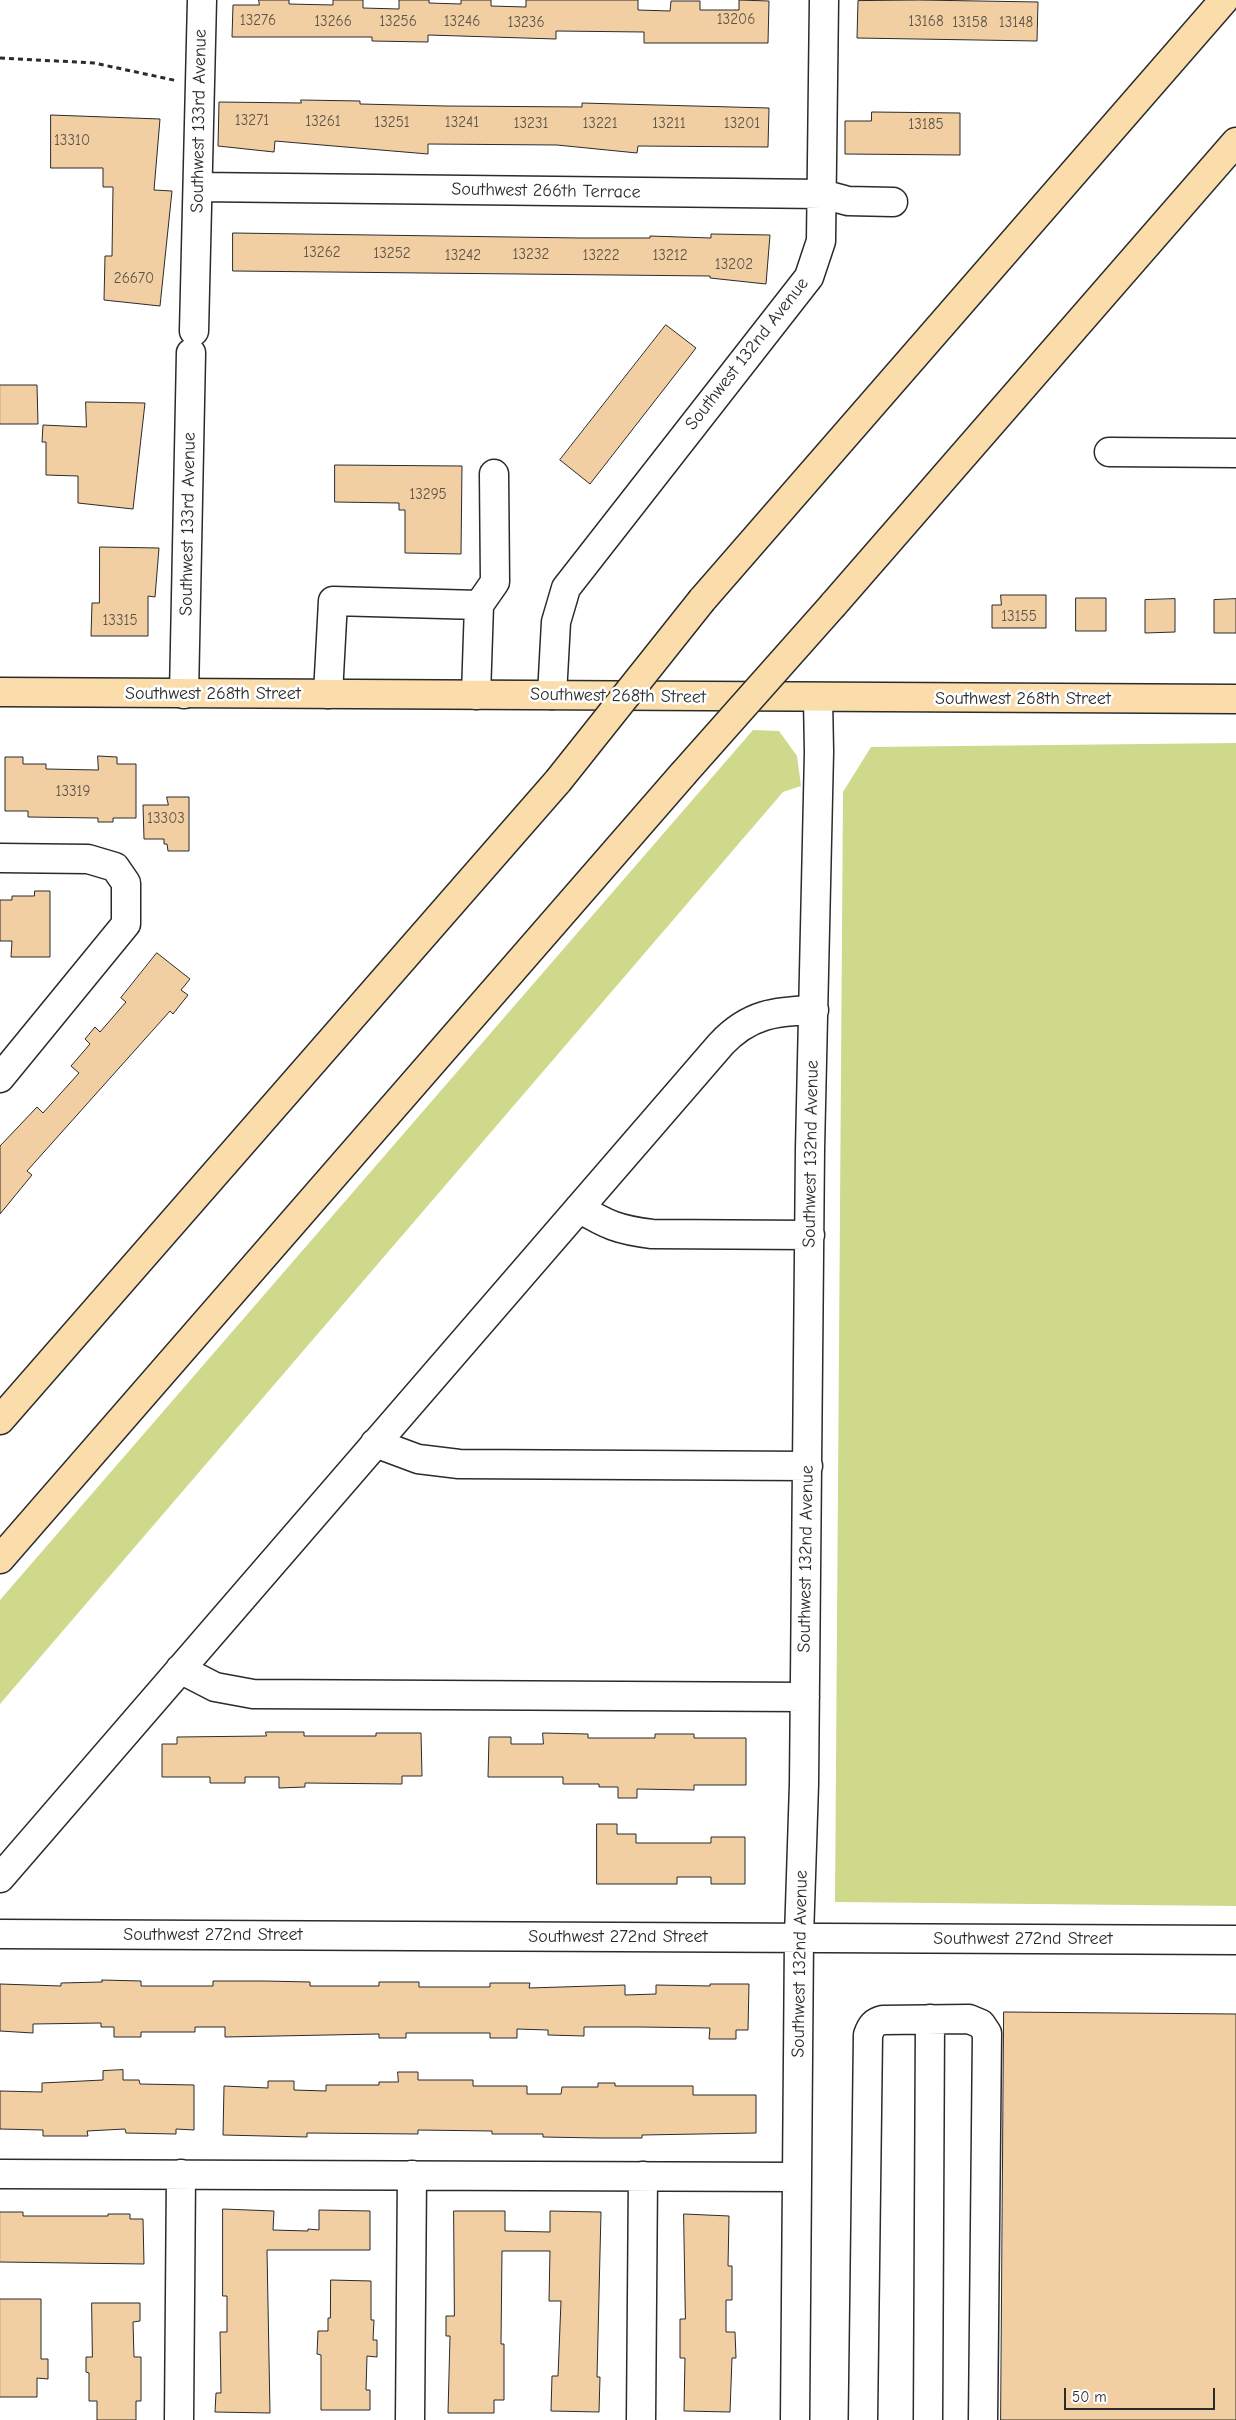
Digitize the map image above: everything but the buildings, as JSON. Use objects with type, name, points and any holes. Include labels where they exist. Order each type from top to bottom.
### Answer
[{"type":"main road","points":[[0,1420],[558,781],[702,600],[1224,0]]},
{"type":"main road","points":[[0,1559],[1236,142]]},
{"type":"main road","name":"Southwest 268th Street","points":[[0,692],[1236,699]]},
{"type":"street","name":"Southwest 133rd Avenue","points":[[184,694],[202,0]]},
{"type":"street","name":"Southwest 132nd Avenue","points":[[552,694],[556,622],[566,588],[809,277],[821,241],[824,0]]},
{"type":"street","name":"Southwest 266th Terrace","points":[[198,187],[822,194],[848,201],[893,202]]},
{"type":"street","points":[[1109,452],[1236,453]]},
{"type":"street","points":[[476,694],[480,605],[495,582],[494,474]]},
{"type":"street","points":[[328,694],[333,601],[480,605]]},
{"type":"street","name":"Southwest 132nd Avenue","points":[[795,2420],[799,1938],[805,1697],[810,1235],[819,752],[818,698]]},
{"type":"street","points":[[0,858],[88,858],[114,867],[126,883],[126,924],[0,1078]]},
{"type":"street","points":[[0,1878],[714,1051],[734,1032],[753,1020],[772,1013],[814,1010]]},
{"type":"street","points":[[579,1208],[616,1228],[638,1232],[810,1235]]},
{"type":"street","points":[[375,1443],[418,1459],[459,1464],[808,1466]]},
{"type":"street","points":[[180,1670],[215,1687],[253,1694],[805,1697]]},
{"type":"street","name":"Southwest 272nd Street","points":[[0,1934],[1236,1940]]},
{"type":"street","points":[[928,2420],[930,2019]]},
{"type":"street","points":[[863,2420],[868,2035],[870,2028],[876,2022],[883,2020],[930,2019],[969,2019],[981,2024],[987,2033],[983,2420]]},
{"type":"street","points":[[0,2174],[797,2177]]},
{"type":"street","points":[[179,2420],[180,2174]]},
{"type":"street","points":[[410,2420],[412,2176]]},
{"type":"street","points":[[641,2420],[643,2176]]},
{"type":"path","points":[[0,58],[94,62],[200,86]]},
{"type":"green space","points":[[753,730],[779,731],[797,756],[801,786],[783,792],[0,1704],[0,1600]]},
{"type":"green space","points":[[1236,743],[1236,1906],[835,1902],[843,792],[871,747]]}]
